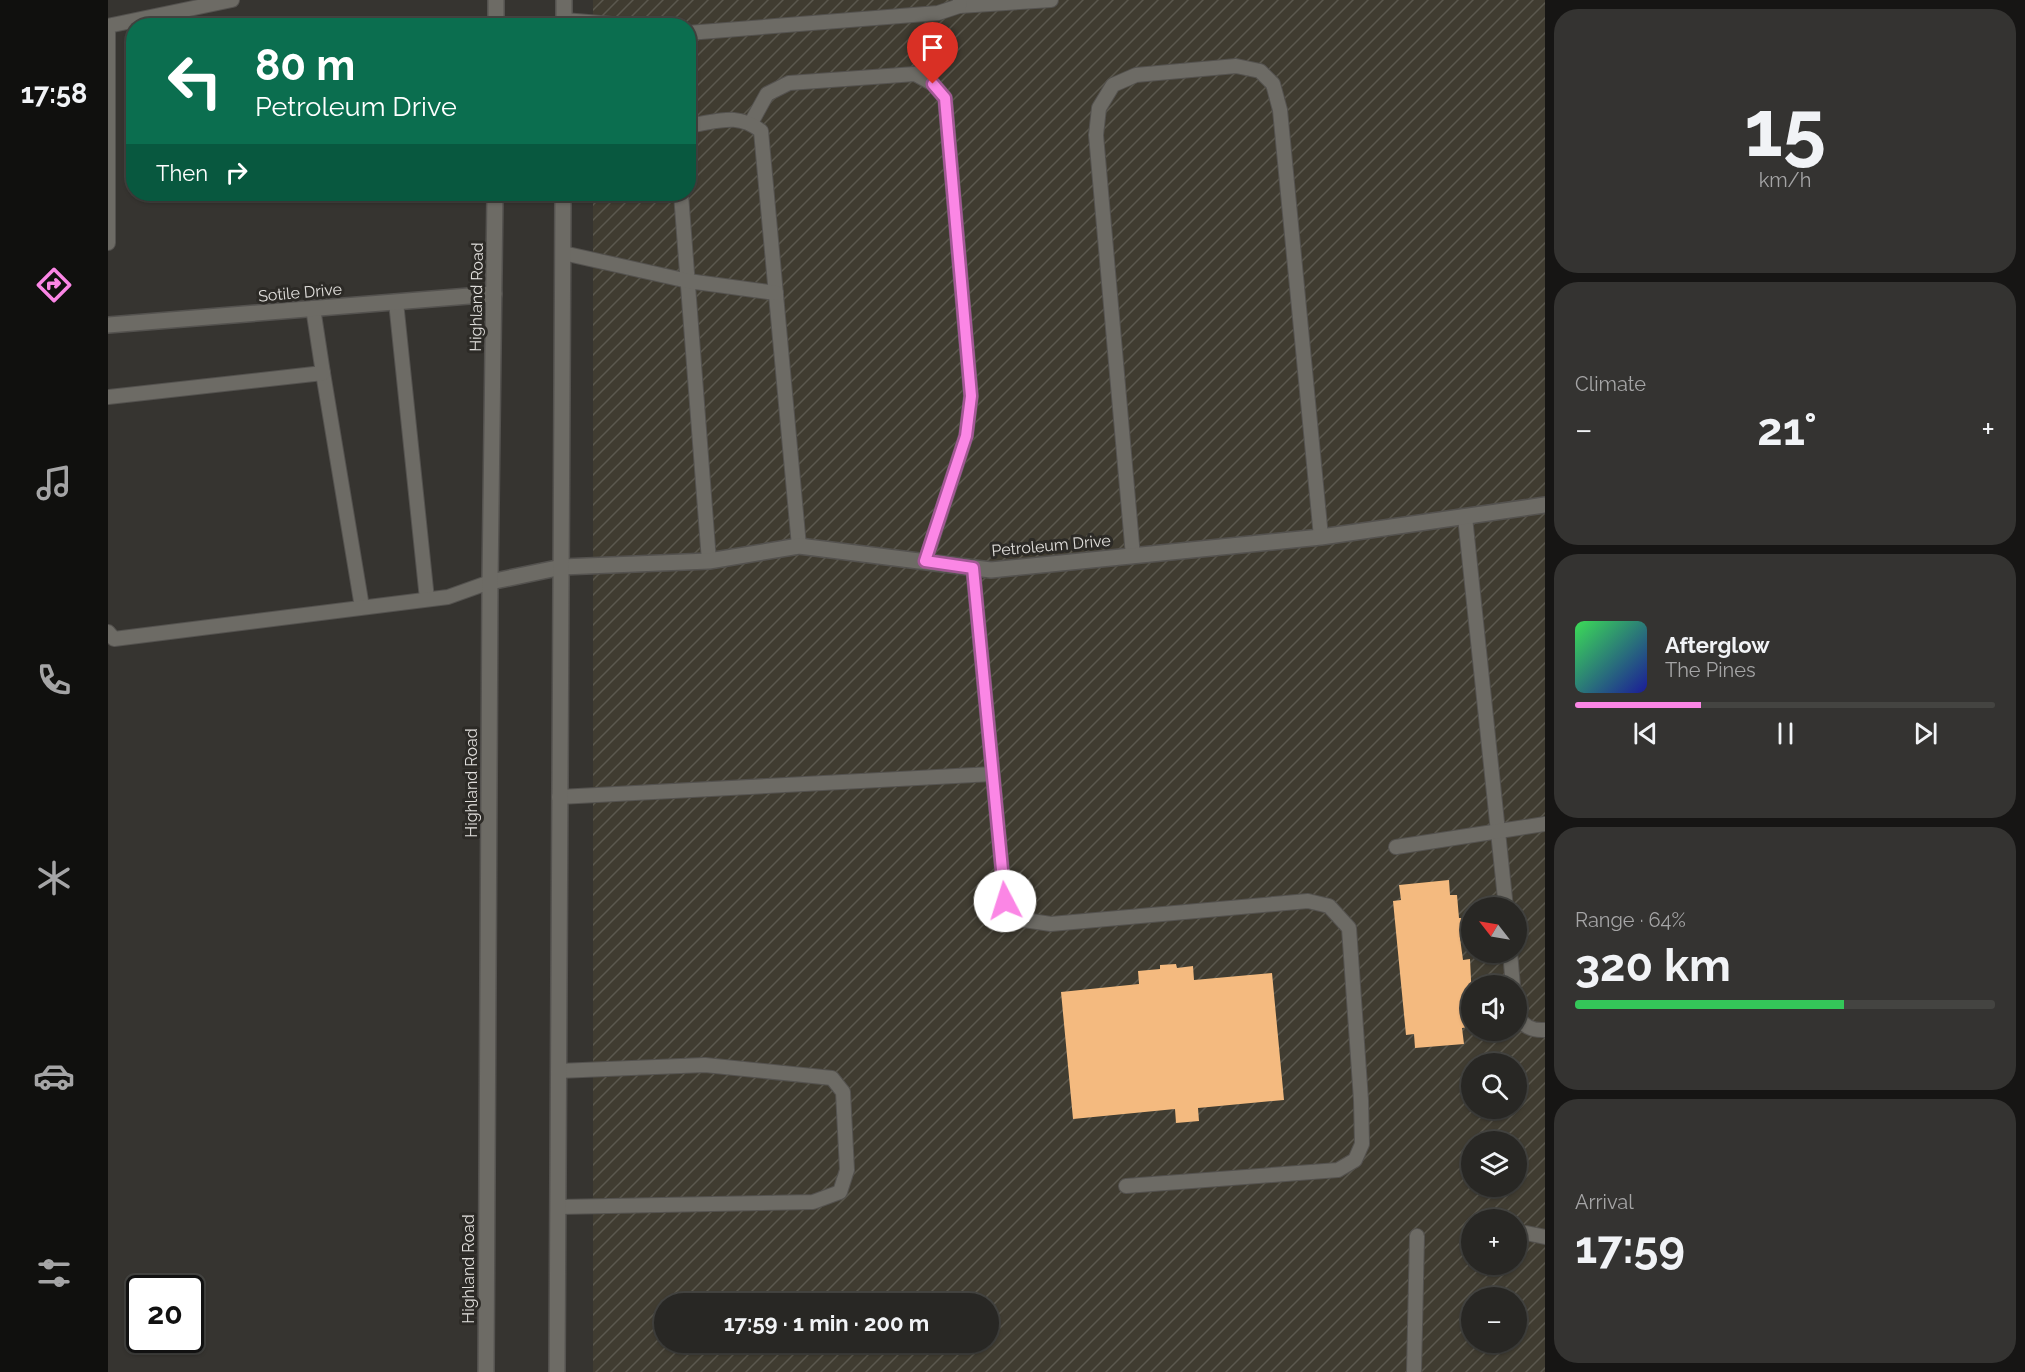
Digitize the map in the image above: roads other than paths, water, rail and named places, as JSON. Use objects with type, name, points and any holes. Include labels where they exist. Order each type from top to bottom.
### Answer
[{"type":"main road","points":[[496,0],[496,18]]},
{"type":"main road","points":[[564,0],[564,18]]},
{"type":"main road","name":"Highland Road","points":[[486,1372],[490,582],[495,201]]},
{"type":"main road","points":[[557,1372],[563,201]]},
{"type":"main road","name":"Sotile Drive","points":[[108,325],[494,294]]},
{"type":"main road","name":"Petroleum Drive","points":[[490,582],[562,567],[709,561],[799,546],[991,570],[1321,537],[1545,505]]},
{"type":"lane","points":[[146,18],[232,0]]},
{"type":"lane","points":[[696,32],[938,13],[959,3],[1051,0]]},
{"type":"lane","points":[[108,243],[108,26],[126,22]]},
{"type":"lane","points":[[1133,556],[1096,135],[1099,108],[1113,85],[1136,75],[1236,66],[1260,71],[1273,84],[1280,110],[1321,537]]},
{"type":"lane","points":[[751,123],[767,94],[789,83],[915,74],[933,84],[945,98],[971,396],[966,436],[925,561]]},
{"type":"lane","points":[[696,125],[738,119],[751,123],[761,130],[799,546]]},
{"type":"lane","points":[[682,201],[709,561]]},
{"type":"lane","points":[[563,254],[688,281],[776,293]]},
{"type":"lane","points":[[396,302],[427,599]]},
{"type":"lane","points":[[314,308],[362,608]]},
{"type":"lane","points":[[108,397],[323,373]]},
{"type":"lane","points":[[1465,517],[1505,897]]},
{"type":"lane","points":[[973,568],[1005,901],[1024,920],[1051,924],[1308,901],[1329,906],[1349,928],[1361,1100],[1362,1144],[1355,1160],[1338,1170],[1126,1186]]},
{"type":"lane","points":[[108,632],[114,639],[448,597],[490,582]]},
{"type":"lane","points":[[559,797],[993,774]]},
{"type":"lane","points":[[1396,848],[1545,824]]},
{"type":"lane","points":[[1527,1027],[1539,1031],[1545,1030]]},
{"type":"lane","points":[[558,1071],[705,1065],[832,1078],[843,1092],[847,1170],[840,1192],[813,1202],[558,1207]]},
{"type":"lane","points":[[1527,1233],[1545,1237]]},
{"type":"lane","points":[[1413,1372],[1417,1236]]}]
